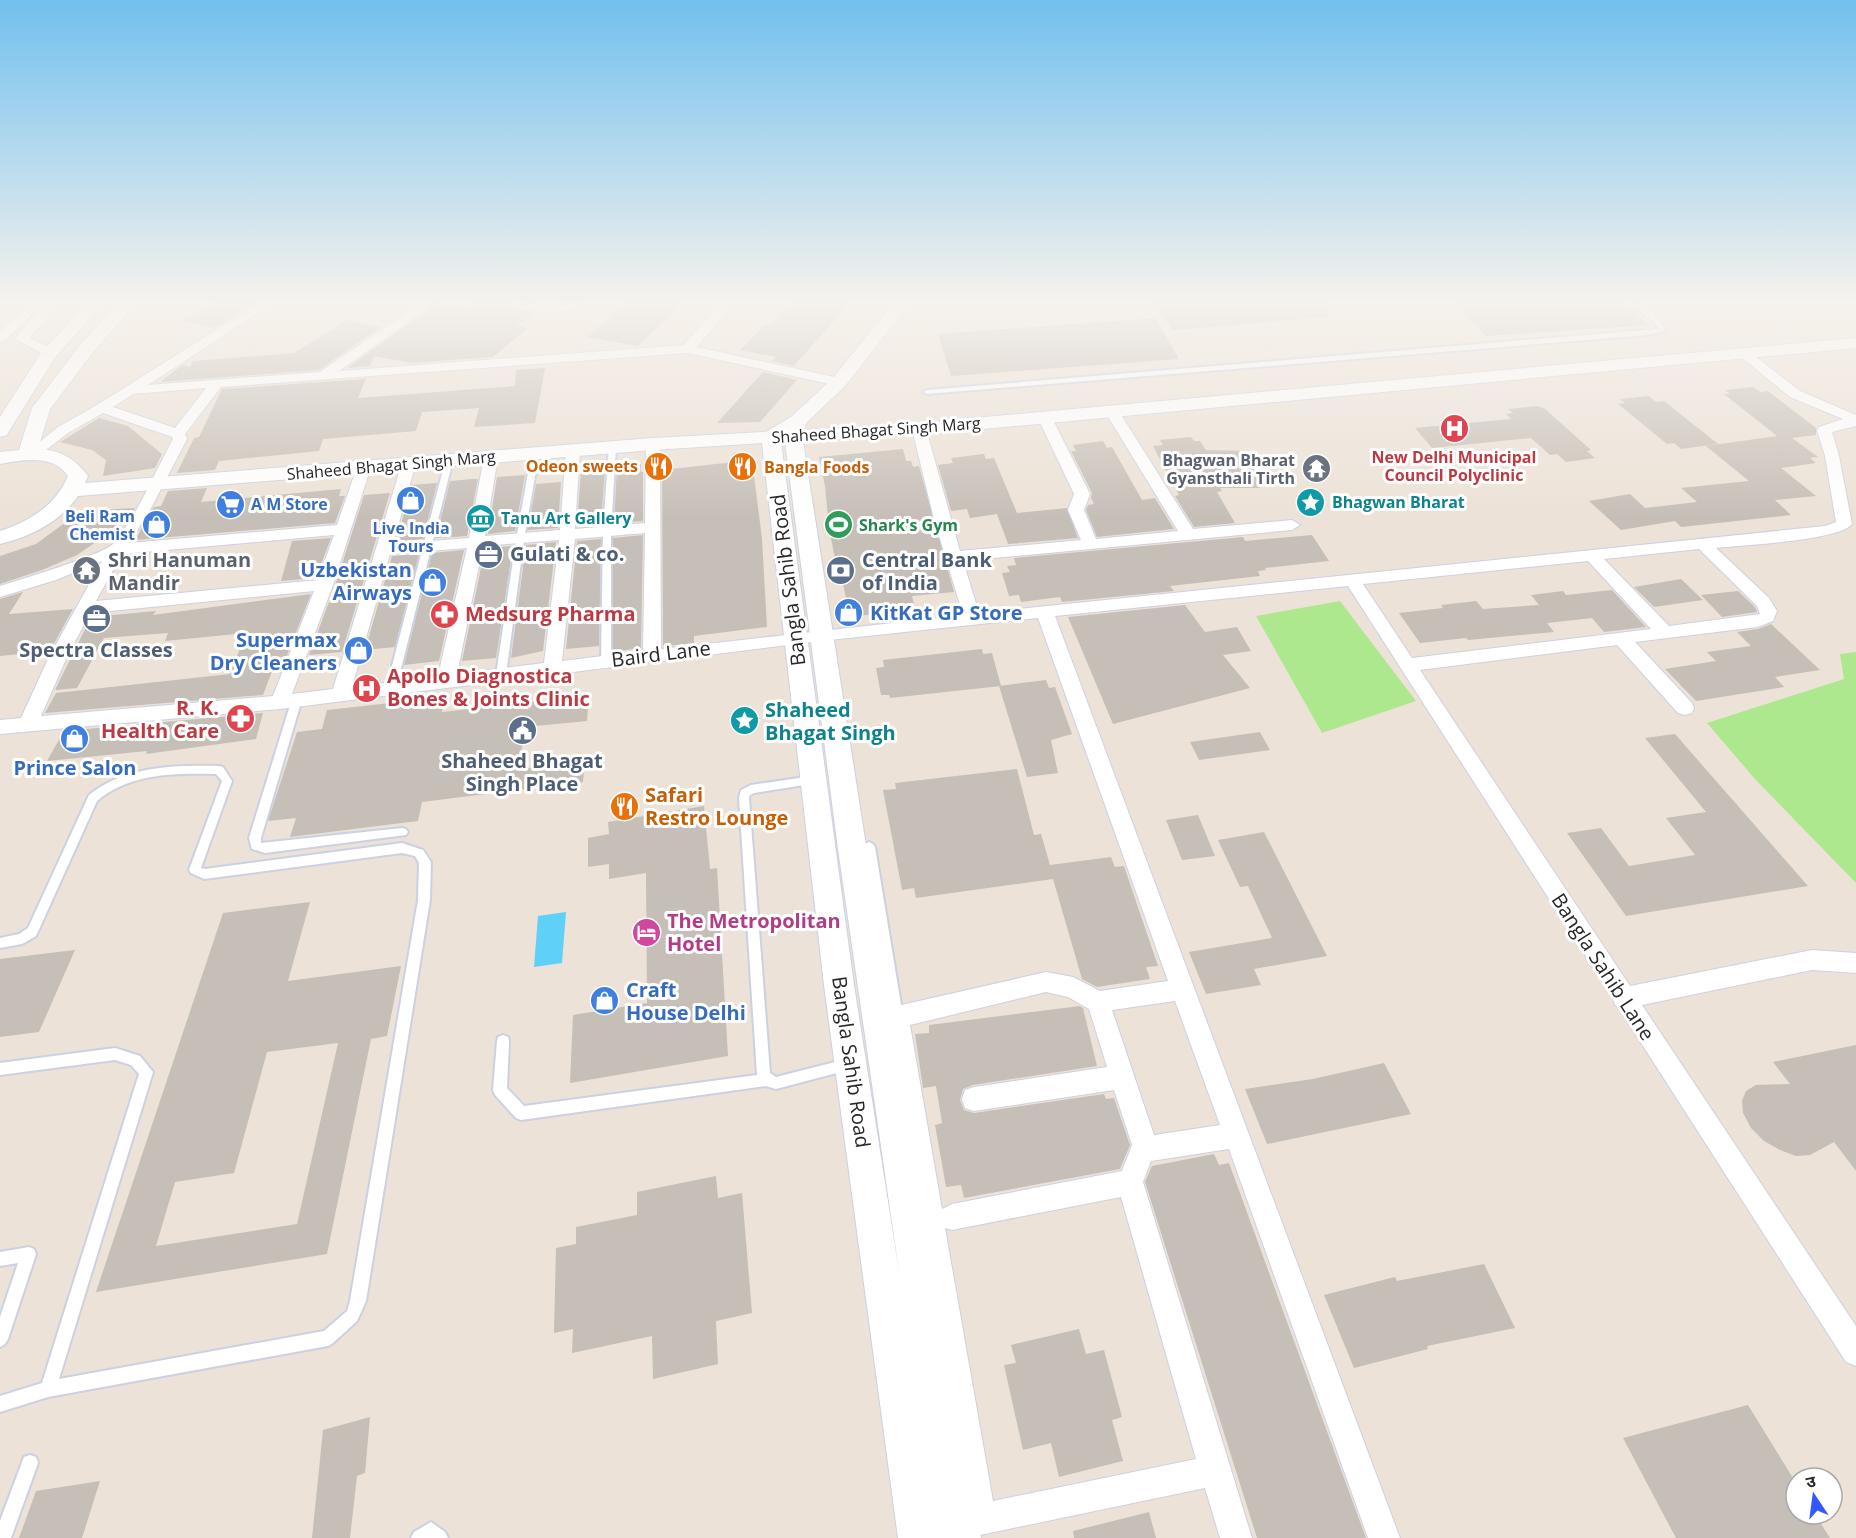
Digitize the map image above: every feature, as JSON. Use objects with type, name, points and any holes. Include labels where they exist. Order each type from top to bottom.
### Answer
[{"type":"street","points":[[0,431],[36,375]]},
{"type":"street","points":[[30,454],[41,408],[66,375]]},
{"type":"street","points":[[30,454],[63,430],[154,375]]},
{"type":"street","points":[[321,378],[326,375]]},
{"type":"street","points":[[130,390],[362,375]]},
{"type":"street","points":[[806,375],[839,382]]},
{"type":"street","points":[[787,431],[844,375]]},
{"type":"street","name":"Shaheed Bhagat Singh Marg","points":[[74,490],[653,444],[787,431],[919,429],[1494,375]]},
{"type":"street","points":[[1770,375],[1795,394],[1856,421]]},
{"type":"street","points":[[178,434],[216,385]]},
{"type":"street","points":[[102,408],[178,434]]},
{"type":"street","points":[[1111,410],[1188,534]]},
{"type":"street","points":[[1044,416],[1082,494],[1076,510],[1091,543]]},
{"type":"street","points":[[1850,526],[1824,430],[1856,421]]},
{"type":"street","points":[[919,429],[953,557],[973,620]]},
{"type":"street","name":"Bangla Sahib Road","points":[[787,431],[808,636],[883,1062],[960,1538]]},
{"type":"street","points":[[28,724],[58,657],[177,446],[180,439],[178,434]]},
{"type":"street","points":[[652,656],[653,444]]},
{"type":"street","points":[[552,668],[567,536],[573,450]]},
{"type":"street","points":[[0,458],[30,454],[58,458],[72,465],[78,476],[74,490],[60,507],[37,522],[0,538]]},
{"type":"street","points":[[446,682],[476,543],[491,457]]},
{"type":"street","points":[[340,695],[409,463]]},
{"type":"street","points":[[288,701],[364,467]]},
{"type":"street","points":[[953,557],[1292,525]]},
{"type":"street","name":"Baird Lane","points":[[0,727],[288,701],[808,636],[1593,557],[1828,531],[1850,526]]},
{"type":"street","points":[[383,550],[653,527]]},
{"type":"street","points":[[0,592],[50,576],[117,549],[343,530]]},
{"type":"street","points":[[1407,665],[1758,621],[1767,617],[1769,611],[1763,602],[1704,545]]},
{"type":"street","points":[[1593,557],[1665,633]]},
{"type":"street","name":"Bangla Sahib Lane","points":[[1353,581],[1856,1352]]},
{"type":"street","points":[[84,609],[325,585]]},
{"type":"street","points":[[1045,613],[1384,1538]]},
{"type":"street","name":"Bangla Sahib Road","points":[[808,636],[812,780],[850,1065],[904,1422],[919,1538]]},
{"type":"street","points":[[1622,638],[1684,708]]},
{"type":"street","points":[[1623,998],[1812,960],[1856,963]]},
{"type":"street","points":[[1183,989],[1098,1002],[1073,987],[1046,982],[897,1017],[980,1519],[1215,1471]]},
{"type":"street","points":[[1098,1002],[1146,1149]]},
{"type":"street","points":[[974,1098],[1122,1077]]},
{"type":"street","points":[[1236,1135],[1143,1150],[1130,1182],[1236,1538]]},
{"type":"street","points":[[952,1217],[1130,1182]]},
{"type":"lane","points":[[927,392],[1137,375]]},
{"type":"lane","points":[[606,661],[607,531],[612,447]]},
{"type":"lane","points":[[501,675],[535,453]]},
{"type":"lane","points":[[391,689],[449,460]]},
{"type":"lane","points":[[288,701],[255,846],[265,848],[402,832]]},
{"type":"lane","points":[[0,943],[22,939],[32,932],[93,798],[109,785],[138,777],[186,769],[219,770],[224,774],[227,781],[195,870],[198,873],[402,848],[419,853],[425,862],[424,900],[358,1301],[352,1316],[328,1338],[48,1389],[0,1404]]},
{"type":"lane","points":[[766,1080],[763,1073],[744,798],[745,793],[751,789],[812,780]]},
{"type":"lane","points":[[869,847],[897,1017]]},
{"type":"lane","points":[[503,1041],[500,1090],[521,1113],[766,1080],[776,1083],[850,1065]]},
{"type":"lane","points":[[0,1069],[115,1053],[135,1060],[146,1072],[48,1389]]},
{"type":"lane","points":[[0,1259],[28,1254],[0,1339]]},
{"type":"lane","points":[[2,1538],[30,1463]]},
{"type":"lane","points":[[420,1538],[431,1531],[439,1538]]},
{"type":"green space","points":[[1340,601],[1416,701],[1322,733],[1256,616]]},
{"type":"green space","points":[[1856,652],[1856,883],[1755,779],[1707,723],[1844,679],[1840,654]]},
{"type":"water","points":[[566,912],[562,963],[534,967],[538,916]]},
{"type":"building","points":[[169,375],[256,375],[160,382]]},
{"type":"building","points":[[516,375],[544,375],[535,423],[474,427],[479,408],[422,412],[416,431],[323,439],[319,451],[219,461],[215,470],[177,473],[194,438],[199,437],[222,389],[366,379],[358,398],[515,386]]},
{"type":"building","points":[[760,375],[775,375],[797,380],[760,422],[717,423]]},
{"type":"building","points":[[1753,387],[1761,392],[1768,391],[1816,428],[1816,435],[1792,438],[1818,457],[1810,458],[1816,463],[1781,468],[1816,496],[1775,500],[1791,515],[1681,527],[1675,521],[1621,530],[1589,501],[1630,494],[1645,508],[1697,502],[1681,488],[1749,481],[1706,446],[1777,436],[1724,394],[1730,394],[1725,390]]},
{"type":"building","points":[[1649,396],[1656,402],[1664,401],[1718,444],[1681,449],[1674,443],[1667,444],[1618,404],[1625,403],[1620,399]]},
{"type":"building","points":[[1538,406],[1545,409],[1591,450],[1587,451],[1595,458],[1566,462],[1557,454],[1550,455],[1531,438],[1432,448],[1415,428],[1511,419],[1506,414],[1513,413],[1508,409]]},
{"type":"building","points":[[99,418],[128,426],[162,454],[155,468],[103,476],[106,460],[92,450],[60,442]]},
{"type":"building","points":[[1191,437],[1194,441],[1200,441],[1206,450],[1249,451],[1260,488],[1220,488],[1222,491],[1217,492],[1235,523],[1194,527],[1175,496],[1179,495],[1153,446],[1163,445],[1160,440]]},
{"type":"building","points":[[1103,441],[1107,448],[1112,447],[1142,500],[1155,498],[1174,529],[1097,537],[1086,510],[1088,505],[1094,504],[1091,498],[1092,493],[1071,451],[1076,451],[1073,445]]},
{"type":"building","points":[[903,449],[906,461],[911,461],[913,467],[919,466],[954,592],[912,596],[915,609],[850,617],[842,579],[839,579],[829,528],[825,486],[819,457]]},
{"type":"building","points":[[984,454],[986,459],[994,458],[1017,513],[1067,508],[1078,538],[1008,544],[997,514],[970,518],[967,509],[951,511],[938,465],[953,463],[951,458]]},
{"type":"building","points":[[752,460],[762,539],[767,627],[694,636],[694,643],[663,645],[662,470]]},
{"type":"building","points":[[641,464],[643,521],[614,523],[617,466]]},
{"type":"building","points":[[605,467],[601,524],[577,527],[581,469]]},
{"type":"building","points":[[525,475],[515,531],[488,534],[497,477]]},
{"type":"building","points":[[478,479],[467,536],[436,538],[450,481]]},
{"type":"building","points":[[561,482],[558,528],[528,530],[536,484]]},
{"type":"building","points":[[437,483],[423,539],[396,542],[412,485]]},
{"type":"building","points":[[207,488],[201,502],[341,489],[339,496],[345,496],[335,523],[135,540],[154,507],[161,506],[168,491]]},
{"type":"building","points":[[390,493],[342,652],[309,655],[335,586],[364,495]]},
{"type":"building","points":[[135,508],[128,520],[77,555],[0,584],[0,556],[36,544],[81,511]]},
{"type":"building","points":[[643,535],[641,648],[613,652],[613,538]]},
{"type":"building","points":[[1312,535],[1329,561],[1265,568],[1266,570],[1258,571],[1260,576],[1170,586],[1174,591],[1062,602],[1060,597],[1021,602],[1019,595],[1009,596],[1002,573],[1010,572],[1007,566],[1016,565],[1014,558],[1243,537],[1245,541]]},
{"type":"building","points":[[331,538],[316,578],[281,581],[292,541]]},
{"type":"building","points":[[601,539],[599,646],[566,649],[577,541]]},
{"type":"building","points":[[556,542],[543,651],[511,658],[526,545]]},
{"type":"building","points":[[513,546],[496,658],[462,661],[485,548]]},
{"type":"building","points":[[464,550],[439,661],[404,665],[432,553]]},
{"type":"building","points":[[419,554],[395,647],[365,650],[392,556]]},
{"type":"building","points":[[1681,579],[1703,600],[1654,607],[1634,587]]},
{"type":"building","points":[[1612,590],[1646,627],[1604,632],[1592,618],[1547,623],[1554,632],[1420,643],[1399,613],[1443,608],[1441,605],[1476,601],[1483,609],[1539,605],[1531,595],[1563,591],[1566,595]]},
{"type":"building","points":[[1738,591],[1755,607],[1757,612],[1722,617],[1701,595]]},
{"type":"building","points":[[23,592],[9,614],[73,609],[50,651],[0,656],[0,599]]},
{"type":"building","points":[[311,594],[286,658],[279,658],[277,665],[274,666],[263,695],[45,713],[56,693],[230,674],[246,633],[165,641],[168,633],[104,638],[77,688],[55,690],[91,617],[156,611],[153,615]]},
{"type":"building","points":[[1185,605],[1205,632],[1237,627],[1251,651],[1223,655],[1250,688],[1113,724],[1068,617]]},
{"type":"building","points":[[1771,624],[1820,670],[1775,677],[1784,687],[1696,701],[1665,669],[1716,661],[1707,652],[1751,646],[1737,632],[1758,629]]},
{"type":"building","points":[[982,649],[983,654],[992,653],[1001,686],[890,698],[889,695],[881,695],[876,668],[884,667],[883,660]]},
{"type":"building","points":[[1046,680],[1049,688],[1055,687],[1072,734],[1051,740],[1058,773],[1027,777],[999,686]]},
{"type":"building","points":[[589,695],[587,721],[525,727],[519,769],[585,761],[583,782],[422,802],[418,821],[290,837],[296,818],[268,821],[297,732],[322,729],[327,710],[445,697],[442,712]]},
{"type":"building","points":[[263,713],[256,739],[146,754],[147,751],[47,761],[64,731]]},
{"type":"building","points":[[1260,732],[1270,750],[1199,760],[1190,742]]},
{"type":"building","points":[[1675,734],[1808,886],[1626,916],[1567,833],[1601,828],[1629,866],[1695,855],[1666,818],[1706,812],[1645,738]]},
{"type":"building","points":[[1017,769],[1034,835],[1041,834],[1050,865],[1111,857],[1115,867],[1124,866],[1158,966],[1146,967],[1150,979],[1097,987],[1082,979],[1053,879],[916,898],[914,888],[902,890],[883,790],[896,789],[895,783]]},
{"type":"building","points":[[704,806],[710,869],[717,868],[728,1056],[570,1083],[573,1015],[647,1003],[646,873],[609,879],[609,864],[588,867],[588,838],[609,834],[608,822]]},
{"type":"building","points":[[1198,815],[1215,856],[1182,860],[1166,820]]},
{"type":"building","points":[[1264,832],[1327,956],[1254,969],[1261,985],[1206,994],[1189,952],[1272,938],[1248,886],[1240,887],[1218,840]]},
{"type":"building","points":[[310,902],[288,981],[401,966],[387,1036],[371,1039],[327,1254],[96,1292],[223,913]],"holes":[[[338,1043],[297,1224],[156,1246],[175,1182],[234,1173],[267,1052]]]},
{"type":"building","points":[[75,950],[39,1032],[0,1037],[0,959]]},
{"type":"building","points":[[1080,1006],[1083,1008],[1097,1066],[973,1085],[963,1089],[960,1100],[964,1110],[974,1113],[1104,1094],[1106,1099],[1114,1098],[1130,1145],[1120,1169],[964,1198],[961,1185],[946,1187],[935,1125],[942,1123],[936,1086],[923,1088],[915,1034],[929,1033],[929,1025]]},
{"type":"building","points":[[1856,1045],[1856,1171],[1834,1142],[1810,1155],[1796,1156],[1764,1141],[1751,1128],[1743,1113],[1742,1101],[1746,1091],[1756,1085],[1790,1084],[1773,1062]]},
{"type":"building","points":[[1384,1063],[1411,1114],[1267,1144],[1245,1089],[1313,1079]]},
{"type":"building","points":[[1214,1154],[1219,1165],[1229,1163],[1366,1538],[1257,1538],[1145,1182],[1152,1166]]},
{"type":"building","points":[[716,1176],[718,1198],[742,1193],[752,1313],[716,1321],[718,1364],[653,1379],[652,1336],[572,1353],[573,1329],[554,1333],[556,1248],[576,1244],[576,1227],[637,1215],[637,1192]]},
{"type":"building","points":[[1484,1264],[1515,1328],[1427,1346],[1428,1349],[1354,1368],[1324,1295],[1395,1277],[1397,1281]]},
{"type":"building","points":[[1079,1329],[1086,1354],[1104,1350],[1122,1417],[1112,1420],[1123,1461],[1059,1477],[1051,1443],[1023,1450],[1004,1365],[1016,1363],[1011,1345]]},
{"type":"building","points":[[1748,1405],[1786,1466],[1784,1526],[1822,1526],[1830,1538],[1676,1538],[1623,1438]]},
{"type":"building","points":[[370,1417],[365,1473],[357,1476],[350,1538],[312,1538],[323,1430]]},
{"type":"building","points":[[100,1481],[82,1538],[19,1538],[36,1491]]},
{"type":"building","points":[[1149,1512],[1156,1538],[1074,1538],[1073,1531]]},
{"type":"place","name":"New Delhi Municipal Council Polyclinic","points":[[1454,429]]},
{"type":"place","name":"Odeon sweets","points":[[659,466]]},
{"type":"place","name":"Bangla Foods","points":[[743,467]]},
{"type":"place","name":"Bhagwan Bharat Gyansthali Tirth","points":[[1316,469]]},
{"type":"place","name":"Live India Tours","points":[[411,500]]},
{"type":"place","name":"Bhagwan Bharat","points":[[1311,502]]},
{"type":"place","name":"A M Store","points":[[230,504]]},
{"type":"place","name":"Tanu Art Gallery","points":[[480,518]]},
{"type":"place","name":"Beli Ram Chemist","points":[[156,525]]},
{"type":"place","name":"Shark's Gym","points":[[838,525]]},
{"type":"place","name":"Gulati & co.","points":[[489,554]]},
{"type":"place","name":"Shri Hanuman Mandir","points":[[87,571]]},
{"type":"place","name":"Central Bank of India","points":[[841,571]]},
{"type":"place","name":"Uzbekistan Airways","points":[[433,582]]},
{"type":"place","name":"KitKat GP Store","points":[[849,613]]},
{"type":"place","name":"Medsurg Pharma","points":[[444,614]]},
{"type":"place","name":"Spectra Classes","points":[[96,619]]},
{"type":"place","name":"Supermax Dry Cleaners","points":[[358,651]]},
{"type":"place","name":"Apollo Diagnostica Bones & Joints Clinic","points":[[366,688]]},
{"type":"place","name":"R. K. Health Care","points":[[240,719]]},
{"type":"place","name":"Shaheed Bhagat Singh","points":[[744,721]]},
{"type":"place","name":"Shaheed Bhagat Singh Place","points":[[522,731]]},
{"type":"place","name":"Prince Salon","points":[[75,738]]},
{"type":"place","name":"Safari Restro Lounge","points":[[624,806]]},
{"type":"place","name":"The Metropolitan Hotel","points":[[646,932]]},
{"type":"place","name":"Craft House Delhi","points":[[605,1001]]}]
